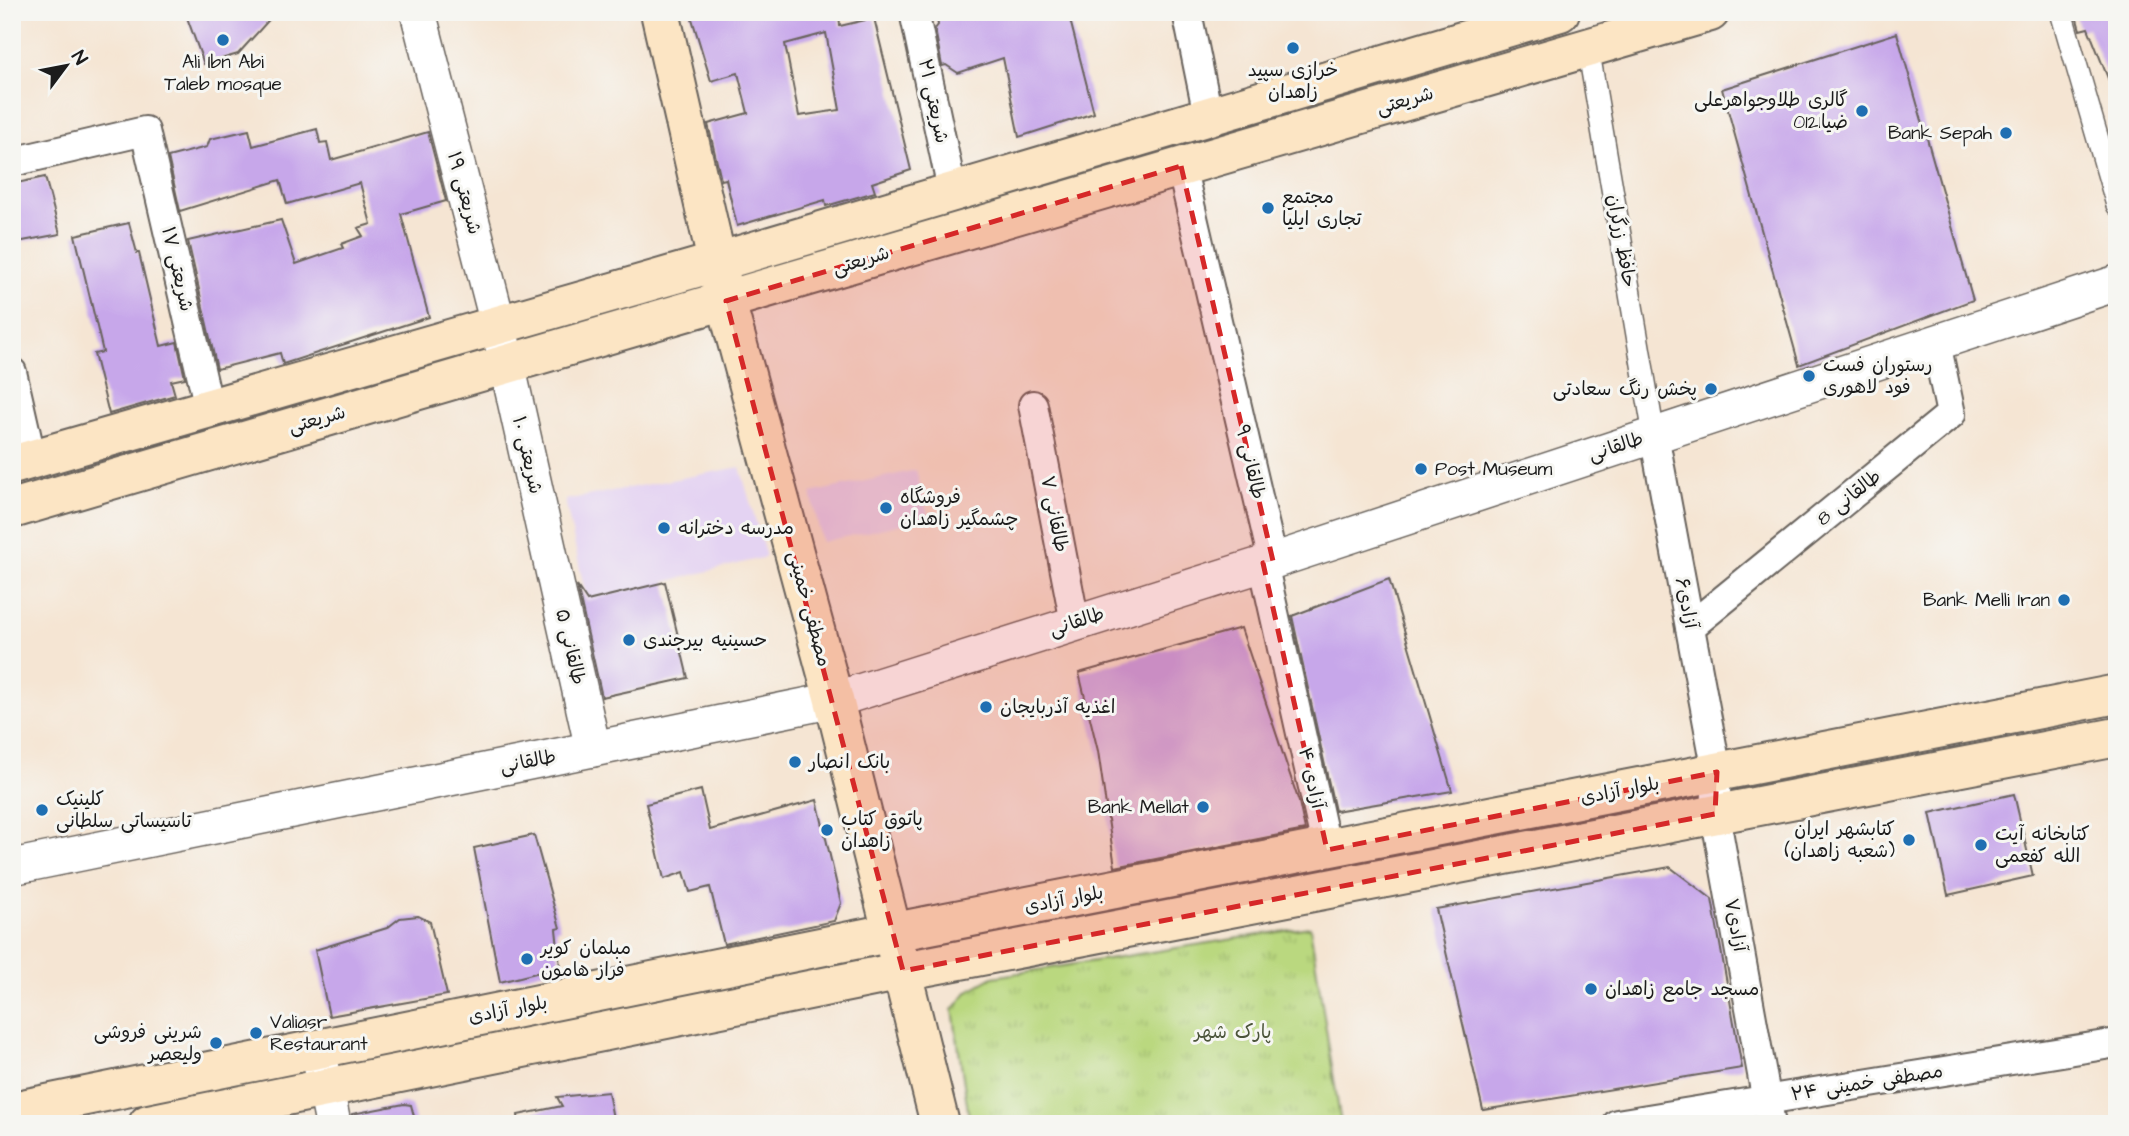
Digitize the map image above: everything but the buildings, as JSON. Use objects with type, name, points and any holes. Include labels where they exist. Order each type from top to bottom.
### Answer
[{"type":"main road","name":"مصطفی خمینی","points":[[660,12],[726,301],[834,700],[940,1124]]},
{"type":"main road","points":[[22,463],[717,262],[951,190],[1560,12]]},
{"type":"main road","name":"شریعتی","points":[[12,509],[1710,12]]},
{"type":"main road","name":"بلوار آزادی","points":[[12,1111],[894,932],[2117,694]]},
{"type":"main road","name":"بلوار آزادی","points":[[148,1124],[329,1105],[903,971],[2117,737]]},
{"type":"street","name":"شریعتی ۱۹","points":[[418,12],[507,365]]},
{"type":"street","name":"شریعتی ۲۱","points":[[914,12],[951,190]]},
{"type":"street","points":[[1187,12],[1208,115]]},
{"type":"street","points":[[2061,12],[2117,205]]},
{"type":"street","name":"حافظ زرگران","points":[[1588,47],[1654,435]]},
{"type":"street","name":"شریعتی ۱۷","points":[[12,162],[145,131],[209,408]]},
{"type":"street","name":"طالقانی ۹","points":[[1181,166],[1227,363],[1295,707]]},
{"type":"street","name":"طالقانی","points":[[12,867],[834,700],[1268,562],[2117,283]]},
{"type":"street","name":"طالقانی 8","points":[[1690,627],[1951,414],[1936,343]]},
{"type":"street","name":"شریعتی ۱۰","points":[[507,365],[547,545]]},
{"type":"street","points":[[12,372],[22,463]]},
{"type":"street","name":"طالقانی ۷","points":[[1033,405],[1075,623]]},
{"type":"street","name":"آزادی۶","points":[[1654,435],[1717,772],[1715,814]]},
{"type":"street","name":"طالقانی ۵","points":[[547,545],[593,749]]},
{"type":"street","name":"آزادی ۴","points":[[1295,707],[1326,850]]},
{"type":"street","name":"آزادی۷","points":[[1715,814],[1767,1100]]},
{"type":"street","name":"مصطفی خمینی ۲۴","points":[[1617,1124],[2117,1043]]},
{"type":"street","points":[[318,1049],[329,1105]]},
{"type":"highlighted area","points":[[1181,166],[1273,561],[1263,563],[1327,850],[1717,772],[1715,814],[903,971],[726,301]]},
{"type":"shaded area","name":"مدرسه دخترانه","points":[[740,467],[766,557],[587,601],[565,500]]},
{"type":"shaded area","points":[[916,470],[929,518],[822,542],[811,493]]},
{"type":"green space","name":"پارک شهر","points":[[1310,927],[1341,1124],[970,1124],[953,1010],[968,991],[993,977]]},
{"type":"place","name":"Ali Ibn Abi Taleb mosque","points":[[223,40]]},
{"type":"place","name":"خرازی سپید زاهدان","points":[[1293,48]]},
{"type":"place","name":"گالری طلاوجواهرعلی ضیا0121","points":[[1862,111]]},
{"type":"place","name":"Bank Sepah","points":[[2006,133]]},
{"type":"place","name":"مجتمع تجاری ایلیا","points":[[1268,208]]},
{"type":"place","name":"رستوران فست فود لاهوری","points":[[1809,376]]},
{"type":"place","name":"پخش رنگ سعادتی","points":[[1711,389]]},
{"type":"place","name":"Post Museum","points":[[1421,469]]},
{"type":"place","name":"فروشگاه چشمگیر زاهدان","points":[[886,508]]},
{"type":"place","name":"مدرسه دخترانه","points":[[664,528]]},
{"type":"place","name":"Bank Melli Iran","points":[[2064,600]]},
{"type":"place","name":"حسینیه بیرجندی","points":[[629,640]]},
{"type":"place","name":"اغذیه آذربایجان","points":[[986,707]]},
{"type":"place","name":"بانک انصار","points":[[795,762]]},
{"type":"place","name":"Bank Mellat","points":[[1203,807]]},
{"type":"place","name":"کلینیک تاسیساتی سلطانی","points":[[42,810]]},
{"type":"place","name":"پاتوق کتاب زاهدان","points":[[827,830]]},
{"type":"place","name":"کتابشهر ایران (شعبه زاهدان)","points":[[1909,840]]},
{"type":"place","name":"کتابخانه آیت الله کفعمی","points":[[1981,845]]},
{"type":"place","name":"مبلمان کویر فراز هامون","points":[[527,959]]},
{"type":"place","name":"مسجد جامع زاهدان","points":[[1591,989]]},
{"type":"place","name":"Valiasr Restaurant","points":[[256,1033]]},
{"type":"place","name":"شرینی فروشی ولیعصر","points":[[216,1043]]}]
